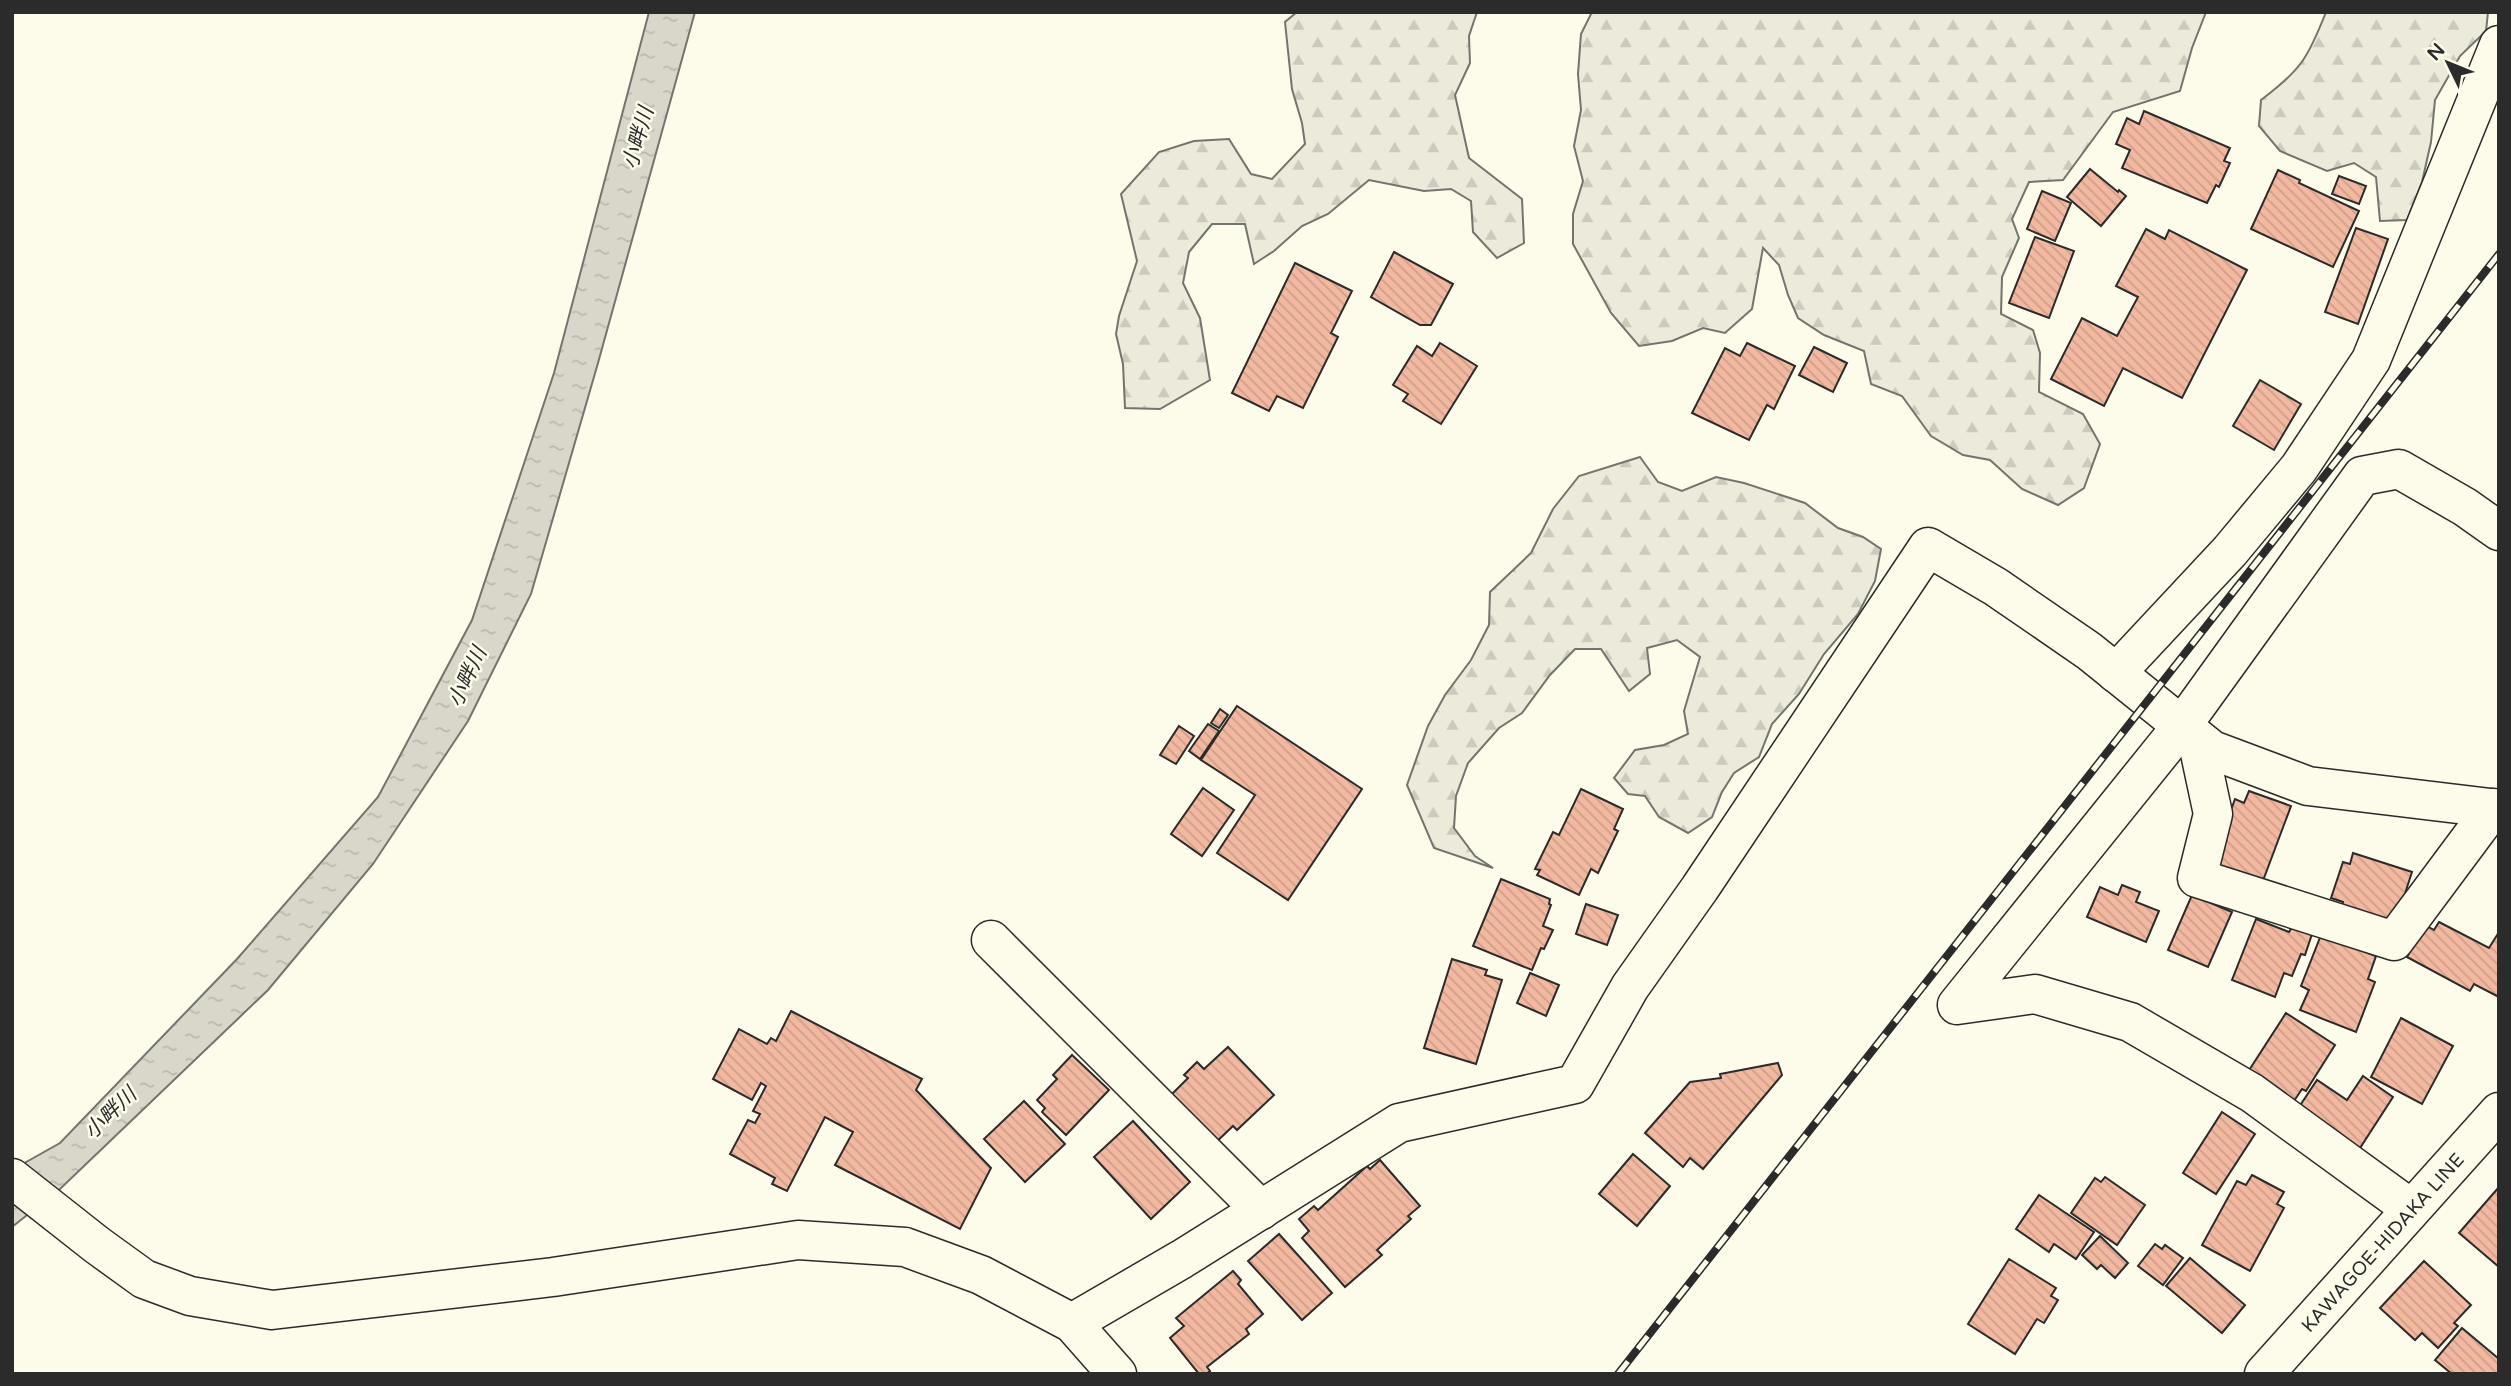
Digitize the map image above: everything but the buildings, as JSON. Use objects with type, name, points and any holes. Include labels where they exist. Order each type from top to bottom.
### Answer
[{"type":"street","points":[[2116,673],[2230,551],[2299,468],[2371,360],[2499,45]]},
{"type":"street","points":[[2410,1208],[2252,1093],[2130,1022],[2035,994],[1957,1005],[2189,733],[2362,476],[2399,469],[2465,507],[2499,531]]},
{"type":"street","points":[[1072,1323],[1261,1210],[1399,1123],[1575,1084],[1630,987],[1700,888],[1928,547],[1996,587],[2116,673],[2212,750],[2308,786],[2496,809]]},
{"type":"street","points":[[2189,733],[2213,814],[2197,878],[2394,941],[2496,809]]},
{"type":"street","points":[[991,940],[1261,1210]]},
{"type":"street","name":"KAWAGOE-HIDAKA LINE","points":[[2264,1374],[2410,1208],[2499,1112]]},
{"type":"street","points":[[12,1178],[144,1279],[190,1296],[272,1310],[553,1277],[799,1240],[905,1248],[981,1275],[1072,1323],[1118,1374]]},
{"type":"green space","points":[[1297,12],[1477,12],[1469,36],[1470,63],[1455,95],[1469,158],[1522,199],[1524,243],[1497,258],[1473,232],[1471,201],[1451,189],[1424,191],[1369,180],[1328,214],[1302,226],[1274,251],[1254,264],[1245,224],[1212,224],[1189,252],[1183,283],[1200,318],[1210,380],[1160,409],[1125,408],[1123,364],[1116,334],[1137,261],[1121,194],[1159,152],[1194,141],[1229,139],[1251,174],[1272,179],[1305,144],[1292,89],[1285,22]]},
{"type":"green space","points":[[1592,12],[2206,12],[2180,91],[2113,112],[2063,180],[2029,182],[2012,219],[2019,238],[2002,277],[2001,314],[2033,330],[2040,353],[2039,392],[2083,414],[2100,444],[2084,488],[2058,505],[2022,489],[1990,460],[1963,455],[1931,436],[1902,396],[1871,384],[1864,351],[1824,335],[1798,318],[1779,265],[1763,248],[1752,309],[1725,333],[1703,328],[1672,341],[1639,346],[1611,313],[1573,244],[1573,214],[1583,181],[1574,146],[1581,110],[1578,74],[1581,34]]},
{"type":"green space","points":[[2326,12],[2488,12],[2486,31],[2460,56],[2435,100],[2431,142],[2422,182],[2407,220],[2380,221],[2376,177],[2354,163],[2327,171],[2280,151],[2259,126],[2261,100],[2286,80],[2302,62]]},
{"type":"green space","points":[[1640,457],[1658,482],[1682,491],[1716,477],[1744,483],[1805,503],[1838,528],[1863,537],[1881,549],[1875,581],[1858,614],[1824,654],[1799,694],[1772,724],[1759,757],[1734,773],[1722,792],[1712,817],[1688,833],[1659,817],[1645,796],[1628,794],[1614,778],[1635,750],[1664,745],[1688,734],[1684,711],[1700,657],[1677,640],[1647,648],[1650,674],[1629,691],[1601,649],[1575,649],[1550,675],[1522,713],[1499,728],[1468,763],[1456,796],[1454,828],[1475,856],[1493,868],[1434,848],[1407,785],[1428,726],[1445,695],[1471,660],[1489,625],[1490,592],[1531,553],[1553,509],[1579,476]]},
{"type":"water","name":"小畔川","points":[[649,12],[695,12],[531,594],[468,721],[373,864],[268,990],[60,1189],[12,1227],[12,1170],[60,1143],[237,959],[378,797],[472,620],[554,373]]},
{"type":"railway","points":[[1618,1374],[2499,254]]}]
